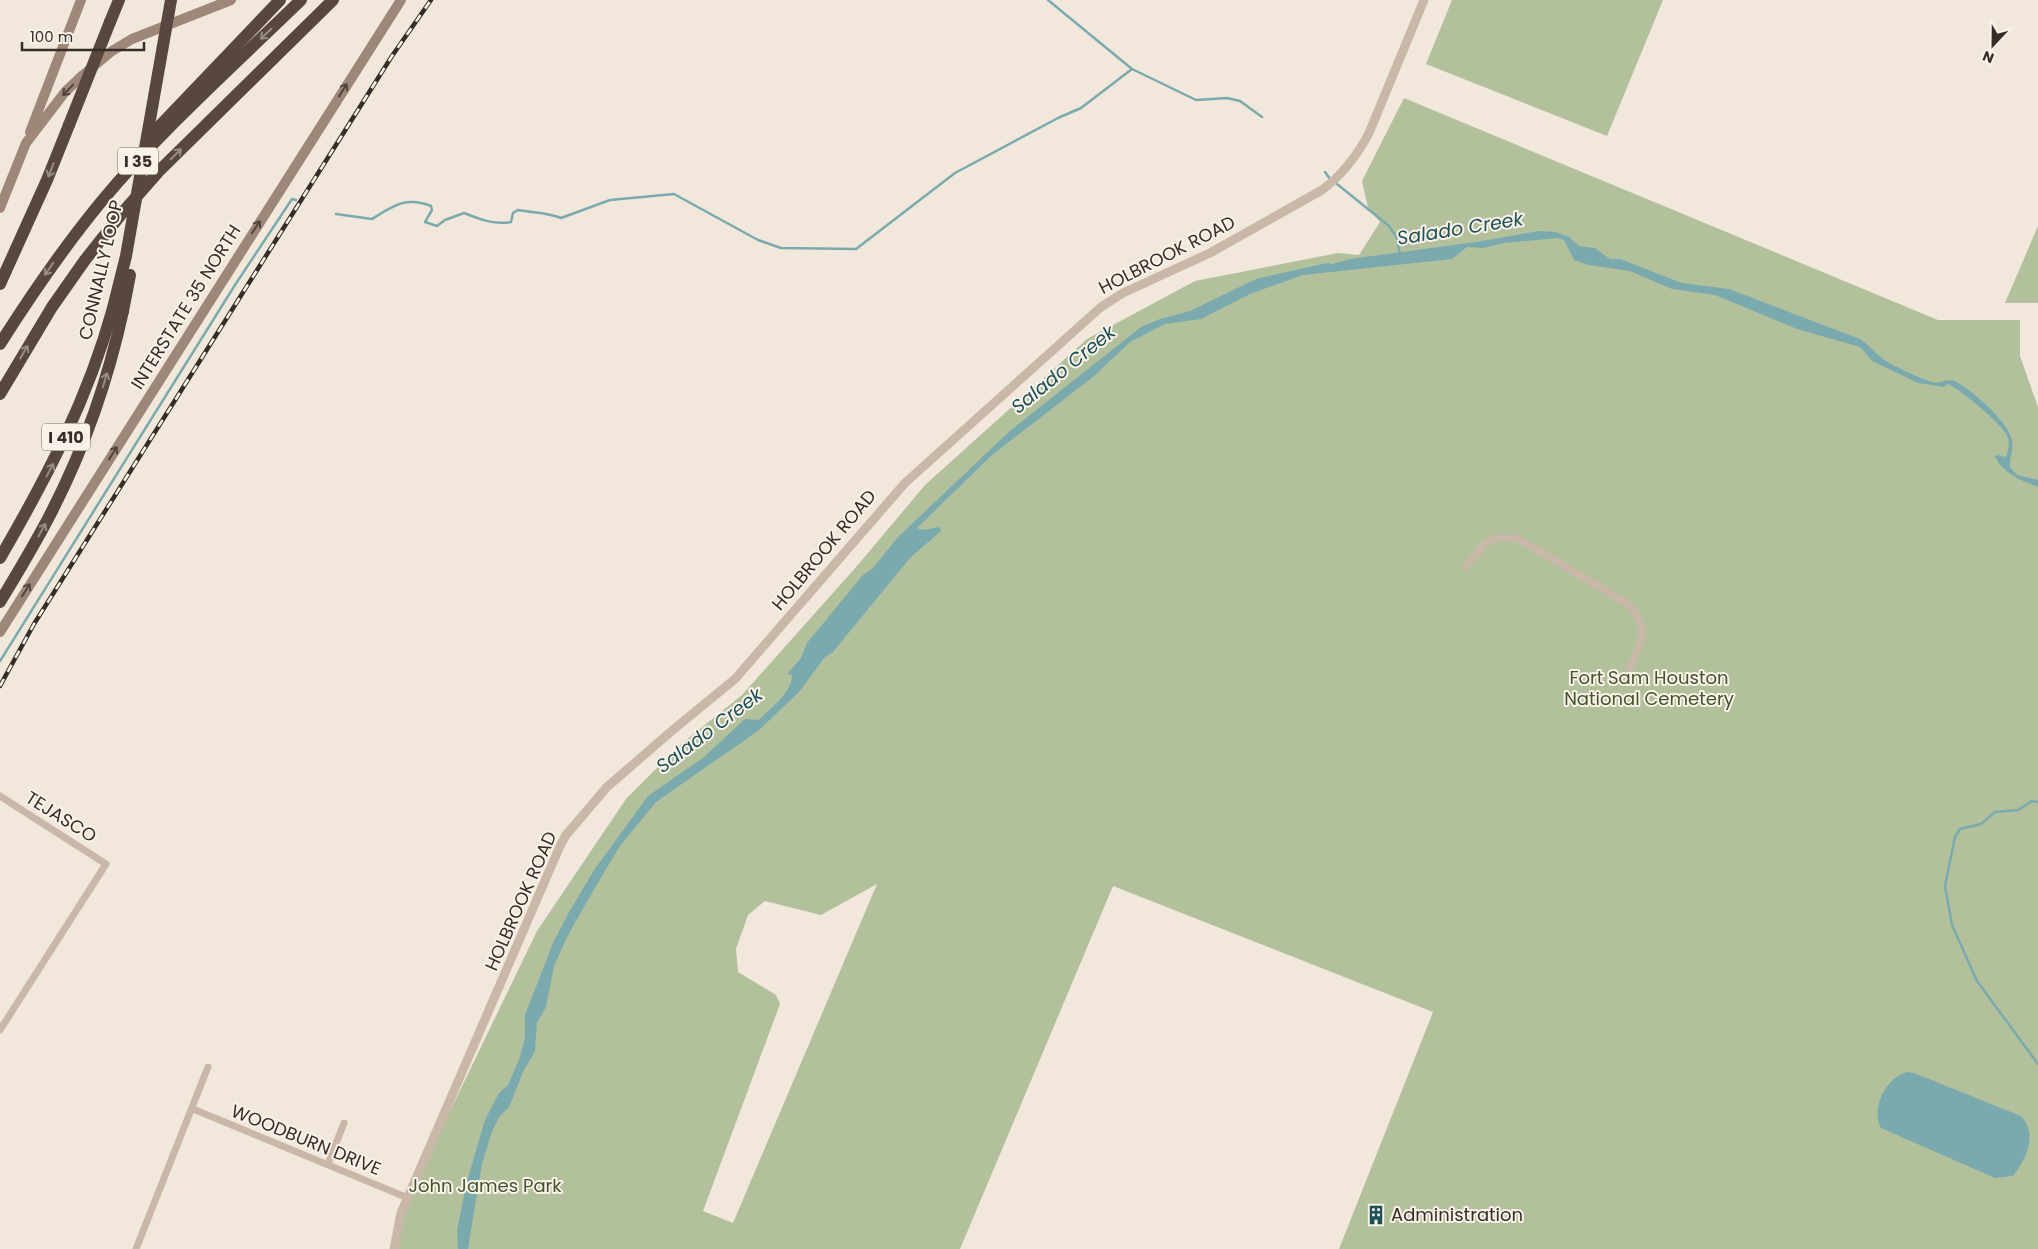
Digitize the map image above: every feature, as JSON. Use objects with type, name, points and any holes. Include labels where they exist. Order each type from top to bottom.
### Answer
[{"type":"highway","points":[[0,284],[47,180],[119,0]]},
{"type":"highway","name":"CONNALLY LOOP","points":[[0,558],[62,446],[118,309],[171,0]]},
{"type":"highway","points":[[64,249],[118,172],[280,0]]},
{"type":"highway","name":"I 35","points":[[0,344],[64,249],[130,170],[301,0]]},
{"type":"highway","name":"I 35","points":[[0,394],[52,307],[124,212],[159,171],[333,0]]},
{"type":"highway","points":[[0,602],[52,512],[77,458],[101,392],[118,309]]},
{"type":"main road","points":[[0,208],[81,0]]},
{"type":"main road","points":[[26,143],[65,92],[112,51],[132,39],[231,0]]},
{"type":"main road","name":"INTERSTATE 35 NORTH","points":[[0,632],[401,0]]},
{"type":"street","name":"HOLBROOK ROAD","points":[[394,1249],[401,1213],[566,835],[587,810],[629,767],[735,679],[904,483],[1101,307],[1123,293],[1210,253],[1322,190],[1335,180],[1360,150],[1369,133],[1424,0]]},
{"type":"street","points":[[1466,567],[1485,543],[1495,538],[1517,538],[1628,604],[1640,621],[1642,630],[1641,640],[1630,670]]},
{"type":"street","name":"TEJASCO","points":[[0,796],[106,864],[0,1030]]},
{"type":"street","points":[[136,1249],[193,1110],[208,1067]]},
{"type":"street","name":"WOODBURN DRIVE","points":[[193,1110],[408,1198]]},
{"type":"street","points":[[328,1164],[344,1123]]},
{"type":"green space","points":[[1452,0],[1663,0],[1607,136],[1426,64]]},
{"type":"green space","name":"Fort Sam Houston National Cemetery","points":[[1404,98],[1938,320],[2020,320],[2020,356],[2038,407],[2038,1249],[1339,1249],[1433,1012],[1113,886],[960,1249],[395,1249],[408,1198],[537,931],[626,799],[680,745],[742,695],[857,566],[925,485],[1087,339],[1195,281],[1338,253],[1359,255],[1380,222],[1368,208],[1362,181]],"holes":[[[877,884],[733,1223],[703,1211],[780,1004],[776,995],[738,972],[736,949],[748,915],[765,901],[821,915]]]},
{"type":"green space","points":[[2038,226],[2038,303],[2005,303]]},
{"type":"water","points":[[1539,231],[1556,232],[1569,237],[1579,246],[1595,248],[1610,259],[1620,259],[1682,283],[1729,289],[1860,339],[1880,357],[1907,372],[1932,382],[1954,381],[1978,397],[2002,422],[2008,430],[2012,441],[2010,467],[2017,475],[2038,480],[2038,487],[2019,479],[2003,468],[1995,457],[1997,455],[2006,457],[2009,443],[2005,432],[1981,408],[1948,384],[1944,387],[1918,383],[1872,361],[1860,347],[1797,329],[1715,295],[1672,289],[1630,271],[1588,265],[1574,260],[1564,240],[1558,238],[1504,243],[1483,248],[1467,247],[1452,259],[1303,275],[1250,294],[1201,319],[1165,324],[1130,342],[1094,376],[992,455],[917,528],[922,530],[940,527],[941,531],[910,558],[833,652],[825,657],[799,692],[758,731],[656,802],[620,846],[568,935],[554,966],[546,1007],[537,1023],[535,1051],[524,1070],[509,1107],[499,1117],[482,1164],[468,1249],[458,1249],[457,1230],[467,1181],[485,1120],[499,1093],[508,1085],[520,1057],[525,1037],[525,1015],[553,943],[594,870],[648,796],[704,757],[745,719],[759,720],[780,700],[791,682],[792,675],[787,674],[801,658],[807,643],[863,575],[873,568],[898,537],[1011,430],[1141,327],[1160,319],[1190,311],[1256,279],[1350,259],[1476,242]]},
{"type":"water","points":[[1907,1072],[1914,1073],[2021,1116],[2029,1130],[2029,1146],[2023,1162],[2013,1176],[1995,1178],[1881,1128],[1877,1112],[1882,1095],[1893,1080]]},
{"type":"waterway","points":[[1048,0],[1132,69]]},
{"type":"waterway","points":[[336,214],[372,219],[400,204],[414,202],[431,206],[432,210],[425,222],[437,226],[445,220],[464,213],[487,221],[505,223],[511,222],[513,213],[518,210],[561,218],[610,200],[674,194],[758,240],[781,248],[856,249],[955,173],[1058,118],[1081,108],[1132,69],[1196,100],[1227,98],[1240,101],[1262,117]]},
{"type":"waterway","points":[[1325,172],[1330,179]]},
{"type":"waterway","name":"Salado Creek","points":[[1337,184],[1389,226],[1397,238],[1400,255]]},
{"type":"waterway","points":[[0,661],[235,285],[292,199],[296,200]]},
{"type":"waterway","points":[[2038,802],[2032,801],[2018,810],[1995,812],[1981,824],[1960,829],[1955,837],[1945,886],[1952,925],[1977,981],[2038,1064]]},
{"type":"railway","points":[[0,686],[34,624],[392,56],[431,0]]},
{"type":"place","name":"Administration","points":[[1376,1215]]},
{"type":"park label","name":"John James Park","points":[[485,1186]]}]
